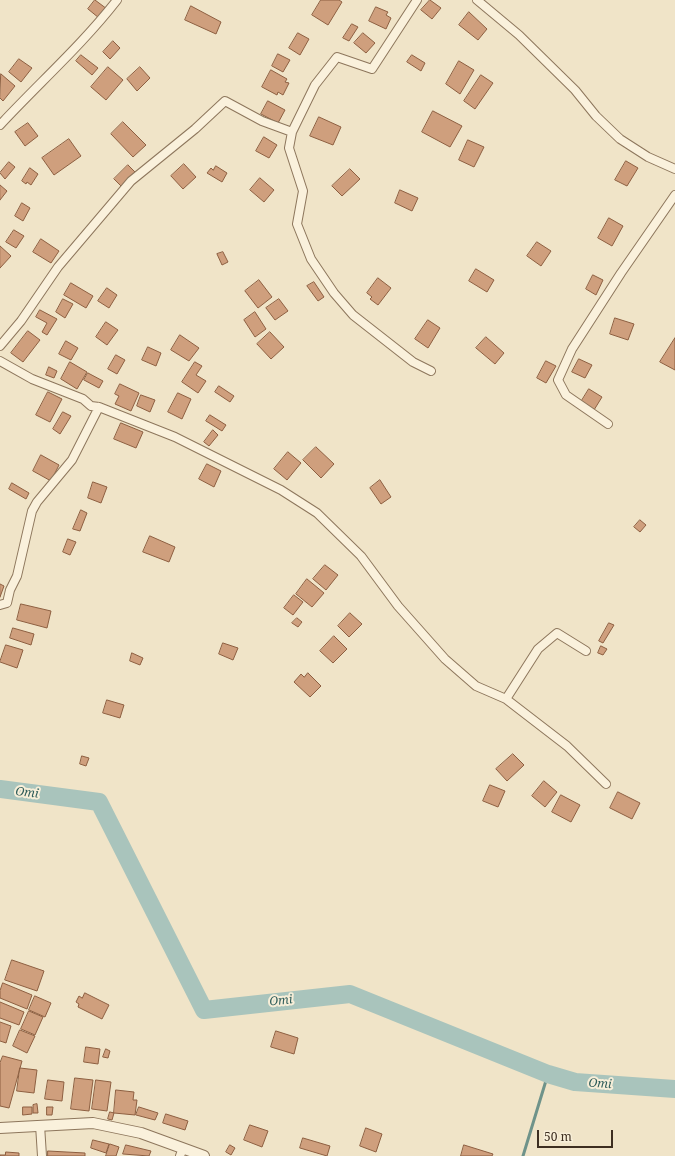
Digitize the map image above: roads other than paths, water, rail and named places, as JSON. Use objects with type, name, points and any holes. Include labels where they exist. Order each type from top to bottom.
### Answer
[{"type":"street","points":[[0,125],[36,86],[96,28],[117,0]]},
{"type":"street","points":[[417,0],[372,69],[337,57],[315,85],[292,132],[288,148],[303,191],[297,224],[310,259],[334,293],[353,315],[413,362],[431,371]]},
{"type":"street","points":[[477,0],[519,35],[575,90],[596,116],[620,138],[648,157],[675,169]]},
{"type":"street","points":[[0,346],[21,321],[58,267],[131,181],[195,129],[225,100],[262,121],[292,132]]},
{"type":"street","points":[[608,424],[566,395],[558,380],[572,349],[622,272],[675,195]]},
{"type":"street","points":[[0,361],[32,379],[83,399],[91,406],[99,407],[175,437],[249,476],[281,490],[317,513],[360,556],[398,606],[445,659],[476,686],[506,699],[567,746],[606,784]]},
{"type":"street","points":[[0,605],[7,603],[10,590],[16,576],[32,511],[37,502],[72,460],[99,407]]},
{"type":"street","points":[[506,699],[538,649],[557,634],[586,651]]},
{"type":"street","points":[[0,1128],[93,1123],[114,1126],[141,1133],[181,1152],[204,1156]]},
{"type":"street","points":[[40,1125],[42,1156]]},
{"type":"waterway","name":"Omi","points":[[0,789],[99,802],[204,1010],[350,994],[548,1074],[575,1082],[675,1089]]},
{"type":"waterway","points":[[523,1156],[548,1074]]}]
